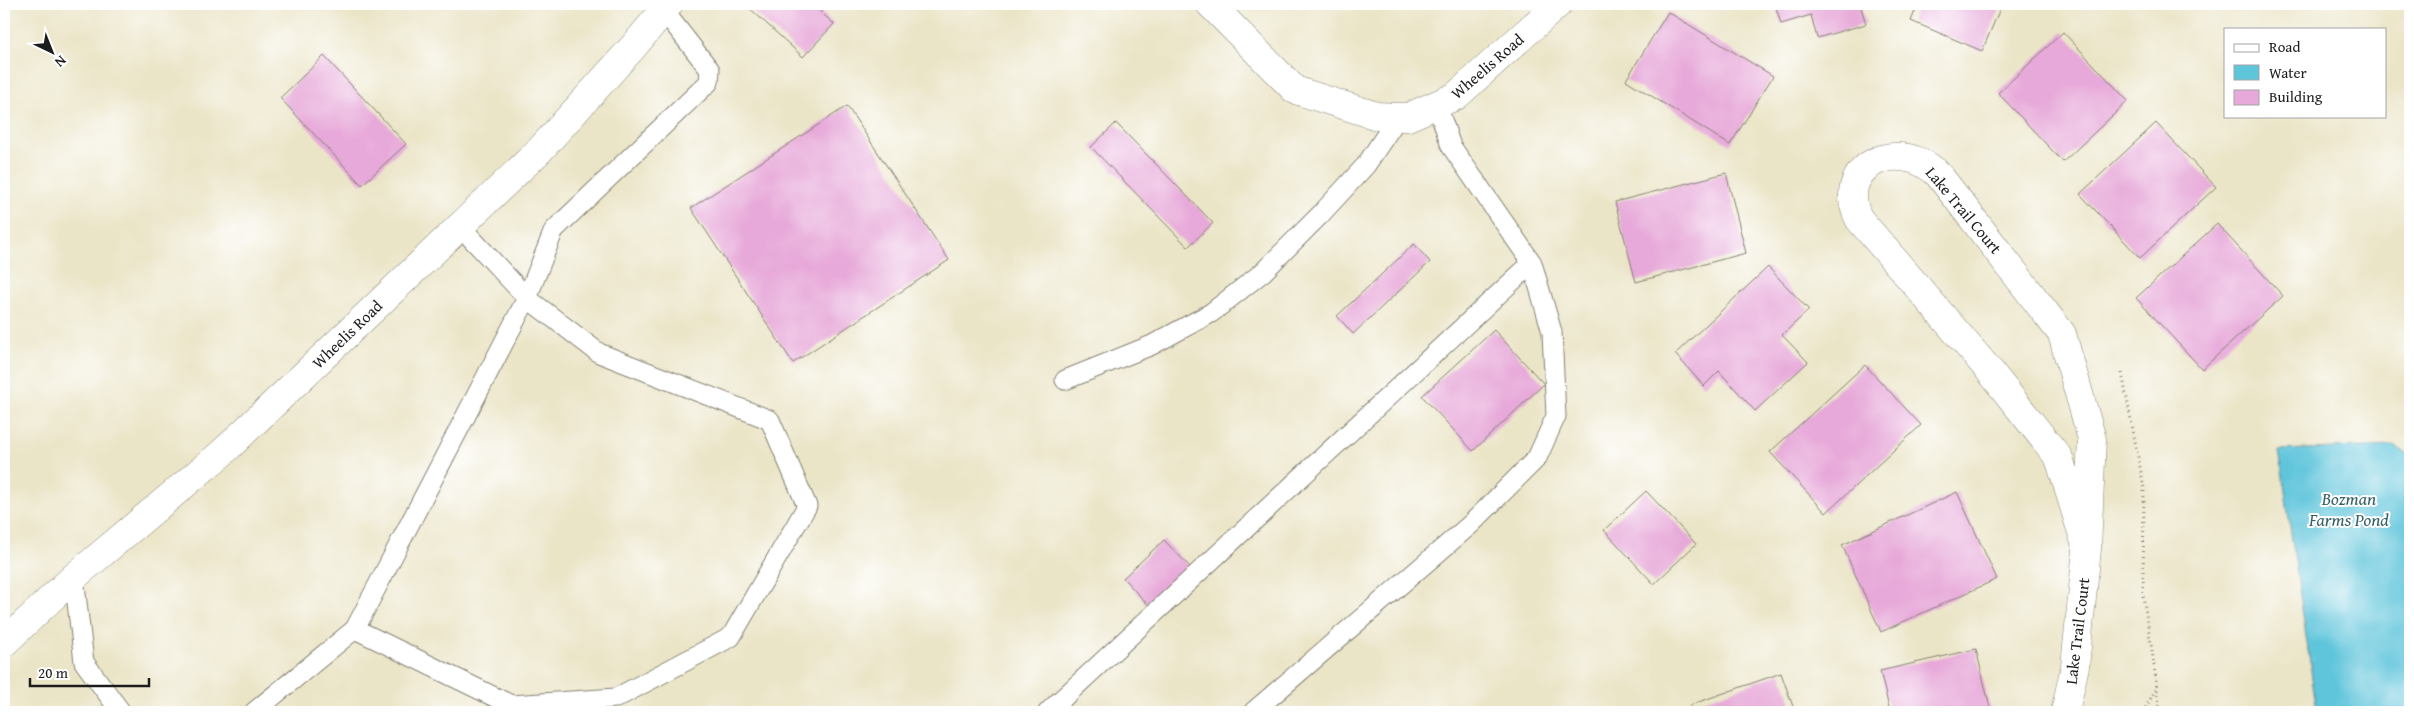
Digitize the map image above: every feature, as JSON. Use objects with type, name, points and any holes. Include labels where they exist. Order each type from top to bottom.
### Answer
[{"type":"street","name":"Wheelis Road","points":[[1210,4],[1295,90],[1377,116],[1398,117],[1408,117],[1456,96],[1558,4]]},
{"type":"street","name":"Wheelis Road","points":[[4,643],[74,577],[222,453],[459,225],[539,152],[666,7]]},
{"type":"street","name":"Lake Trail Court","points":[[2065,712],[2075,666],[2087,549],[2092,438],[2062,334],[1938,174],[1928,164],[1917,159],[1892,156],[1880,158],[1870,164],[1858,179],[1854,190],[1854,210],[1859,219],[1989,370],[2059,458],[2087,549]]},
{"type":"lane","points":[[254,712],[355,629],[526,298],[554,230],[709,82],[710,70],[666,7]]},
{"type":"lane","points":[[1253,712],[1471,524],[1537,458],[1556,416],[1552,332],[1532,263],[1451,146],[1437,104]]},
{"type":"lane","points":[[1066,380],[1152,346],[1218,308],[1263,272],[1321,214],[1366,165],[1398,117]]},
{"type":"lane","points":[[355,629],[511,705],[616,698],[731,637],[807,506],[770,420],[599,353],[526,298],[459,225]]},
{"type":"lane","points":[[1048,712],[1532,263]]},
{"type":"lane","points":[[74,577],[84,662],[121,712]]},
{"type":"path","points":[[2122,373],[2144,488],[2143,596],[2160,712]]},
{"type":"path","points":[[2143,712],[2156,689]]},
{"type":"water","name":"Bozman Farms Pond","points":[[2394,446],[2410,455],[2410,712],[2317,712],[2279,450]]},
{"type":"building","points":[[745,4],[812,4],[834,24],[803,57]]},
{"type":"building","points":[[1775,4],[1860,4],[1866,24],[1817,38],[1811,15],[1781,24]]},
{"type":"building","points":[[1918,4],[2002,4],[1982,51],[1911,21]]},
{"type":"building","points":[[1668,12],[1773,76],[1730,145],[1626,80]]},
{"type":"building","points":[[2063,32],[2128,101],[2063,162],[1998,93]]},
{"type":"building","points":[[324,56],[406,144],[362,185],[280,98]]},
{"type":"building","points":[[847,106],[949,260],[793,363],[691,208]]},
{"type":"building","points":[[1116,123],[1213,223],[1188,247],[1091,147]]},
{"type":"building","points":[[2156,123],[2216,187],[2140,258],[2080,194]]},
{"type":"building","points":[[1726,173],[1746,253],[1636,282],[1615,202]]},
{"type":"building","points":[[2217,224],[2283,296],[2202,369],[2136,298]]},
{"type":"building","points":[[1414,244],[1430,262],[1353,334],[1337,316]]},
{"type":"building","points":[[1768,267],[1809,310],[1782,335],[1808,362],[1755,411],[1719,371],[1704,386],[1675,354]]},
{"type":"building","points":[[1494,330],[1544,384],[1473,451],[1422,396]]},
{"type":"building","points":[[1865,365],[1921,425],[1826,513],[1770,452]]},
{"type":"building","points":[[1646,491],[1696,544],[1654,584],[1604,530]]},
{"type":"building","points":[[1957,492],[1997,579],[1881,632],[1842,545]]},
{"type":"building","points":[[1164,540],[1193,570],[1151,608],[1123,578]]},
{"type":"building","points":[[1976,649],[1991,712],[1890,712],[1880,671]]},
{"type":"building","points":[[1781,673],[1795,712],[1692,712],[1690,705]]}]
